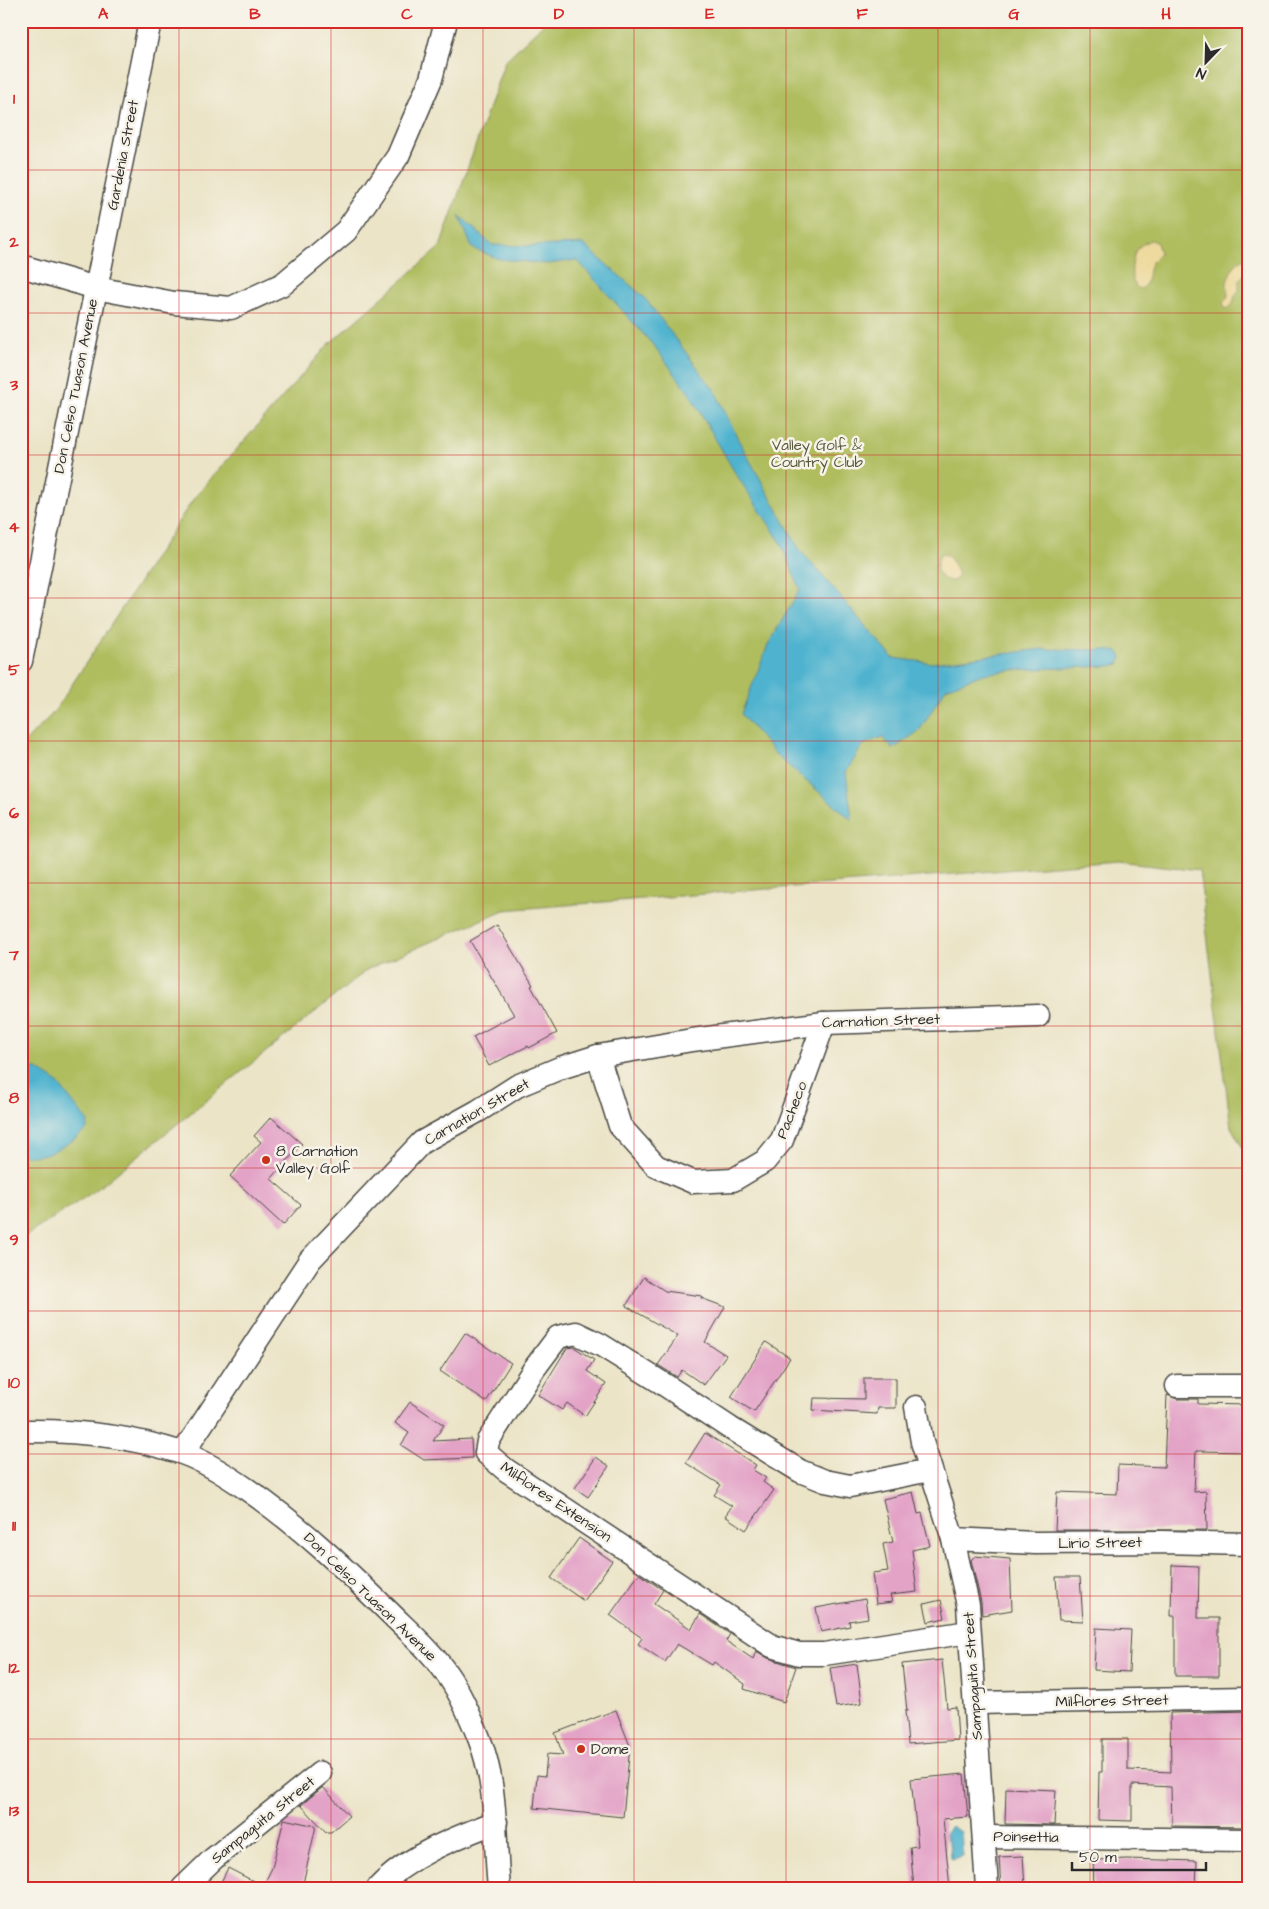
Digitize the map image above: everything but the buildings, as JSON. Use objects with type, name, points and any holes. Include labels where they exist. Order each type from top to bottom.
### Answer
[{"type":"street","name":"Gardenia Street","points":[[96,288],[150,21]]},
{"type":"street","name":"Don Celso Tuason Avenue","points":[[21,661],[96,288],[174,303],[231,308],[283,284],[346,231],[398,156],[431,79],[446,21]]},
{"type":"street","points":[[21,266],[96,288]]},
{"type":"street","name":"Carnation Street","points":[[183,1454],[310,1260],[422,1142],[478,1111],[517,1086],[560,1068],[598,1056],[692,1040],[824,1023],[1038,1016]]},
{"type":"street","name":"Pacheco","points":[[598,1056],[620,1126],[656,1166],[693,1182],[732,1180],[765,1161],[782,1140],[824,1023]]},
{"type":"street","name":"Milflores Extension","points":[[930,1470],[850,1486],[824,1481],[800,1471],[601,1345],[576,1333],[558,1338],[534,1369],[488,1441],[486,1453],[506,1470],[772,1646],[799,1654],[824,1654],[969,1632]]},
{"type":"street","points":[[1177,1386],[1248,1386]]},
{"type":"street","name":"Sampaguita Street","points":[[916,1407],[922,1442],[953,1539],[968,1605],[987,1888]]},
{"type":"street","name":"Don Celso Tuason Avenue","points":[[21,1431],[52,1430],[104,1436],[143,1443],[183,1454],[228,1476],[292,1522],[361,1584],[433,1657],[449,1677],[466,1708],[480,1740],[489,1770],[496,1822],[499,1888]]},
{"type":"street","name":"Lirio Street","points":[[953,1539],[1034,1543],[1162,1542],[1248,1544]]},
{"type":"street","name":"Milflores Street","points":[[976,1703],[1248,1698]]},
{"type":"street","name":"Sampaguita Street","points":[[183,1888],[213,1860],[320,1773]]},
{"type":"street","points":[[378,1888],[414,1860],[455,1838],[496,1822]]},
{"type":"street","name":"Poinsettia","points":[[984,1837],[1248,1840]]},
{"type":"green space","name":"Valley Golf & Country Club","points":[[546,21],[1248,21],[1248,1157],[1231,1127],[1199,870],[1118,861],[504,910],[368,969],[96,1190],[21,1239],[21,746],[54,712],[194,498],[329,344],[440,247],[505,61]]},
{"type":"sand","points":[[1151,240],[1157,243],[1160,253],[1152,262],[1146,283],[1141,289],[1137,287],[1132,278],[1133,259],[1137,249]]},
{"type":"sand","points":[[1246,258],[1248,260],[1247,271],[1239,280],[1239,291],[1235,295],[1233,304],[1226,309],[1223,303],[1228,296],[1227,285],[1229,276],[1236,264]]},
{"type":"sand","points":[[945,554],[951,559],[958,575],[954,581],[944,579],[937,570],[940,555]]},
{"type":"water","points":[[459,215],[492,245],[583,244],[644,297],[715,391],[739,441],[800,550],[893,658],[932,663],[1042,649],[1109,650],[1118,651],[1122,657],[1119,664],[1013,670],[983,674],[946,688],[919,731],[893,749],[882,737],[863,745],[846,772],[852,820],[777,756],[741,714],[768,645],[800,589],[780,541],[734,471],[689,393],[655,347],[577,260],[548,264],[499,259],[472,248]]},
{"type":"water","points":[[21,1068],[37,1069],[57,1082],[88,1122],[87,1129],[65,1145],[46,1154],[28,1156],[21,1153]]},
{"type":"water","points":[[951,1827],[961,1832],[963,1856],[951,1859],[950,1847],[945,1834]]},
{"type":"place","name":"8 Carnation Valley Golf","points":[[266,1160]]},
{"type":"place","name":"Dome","points":[[581,1749]]}]
